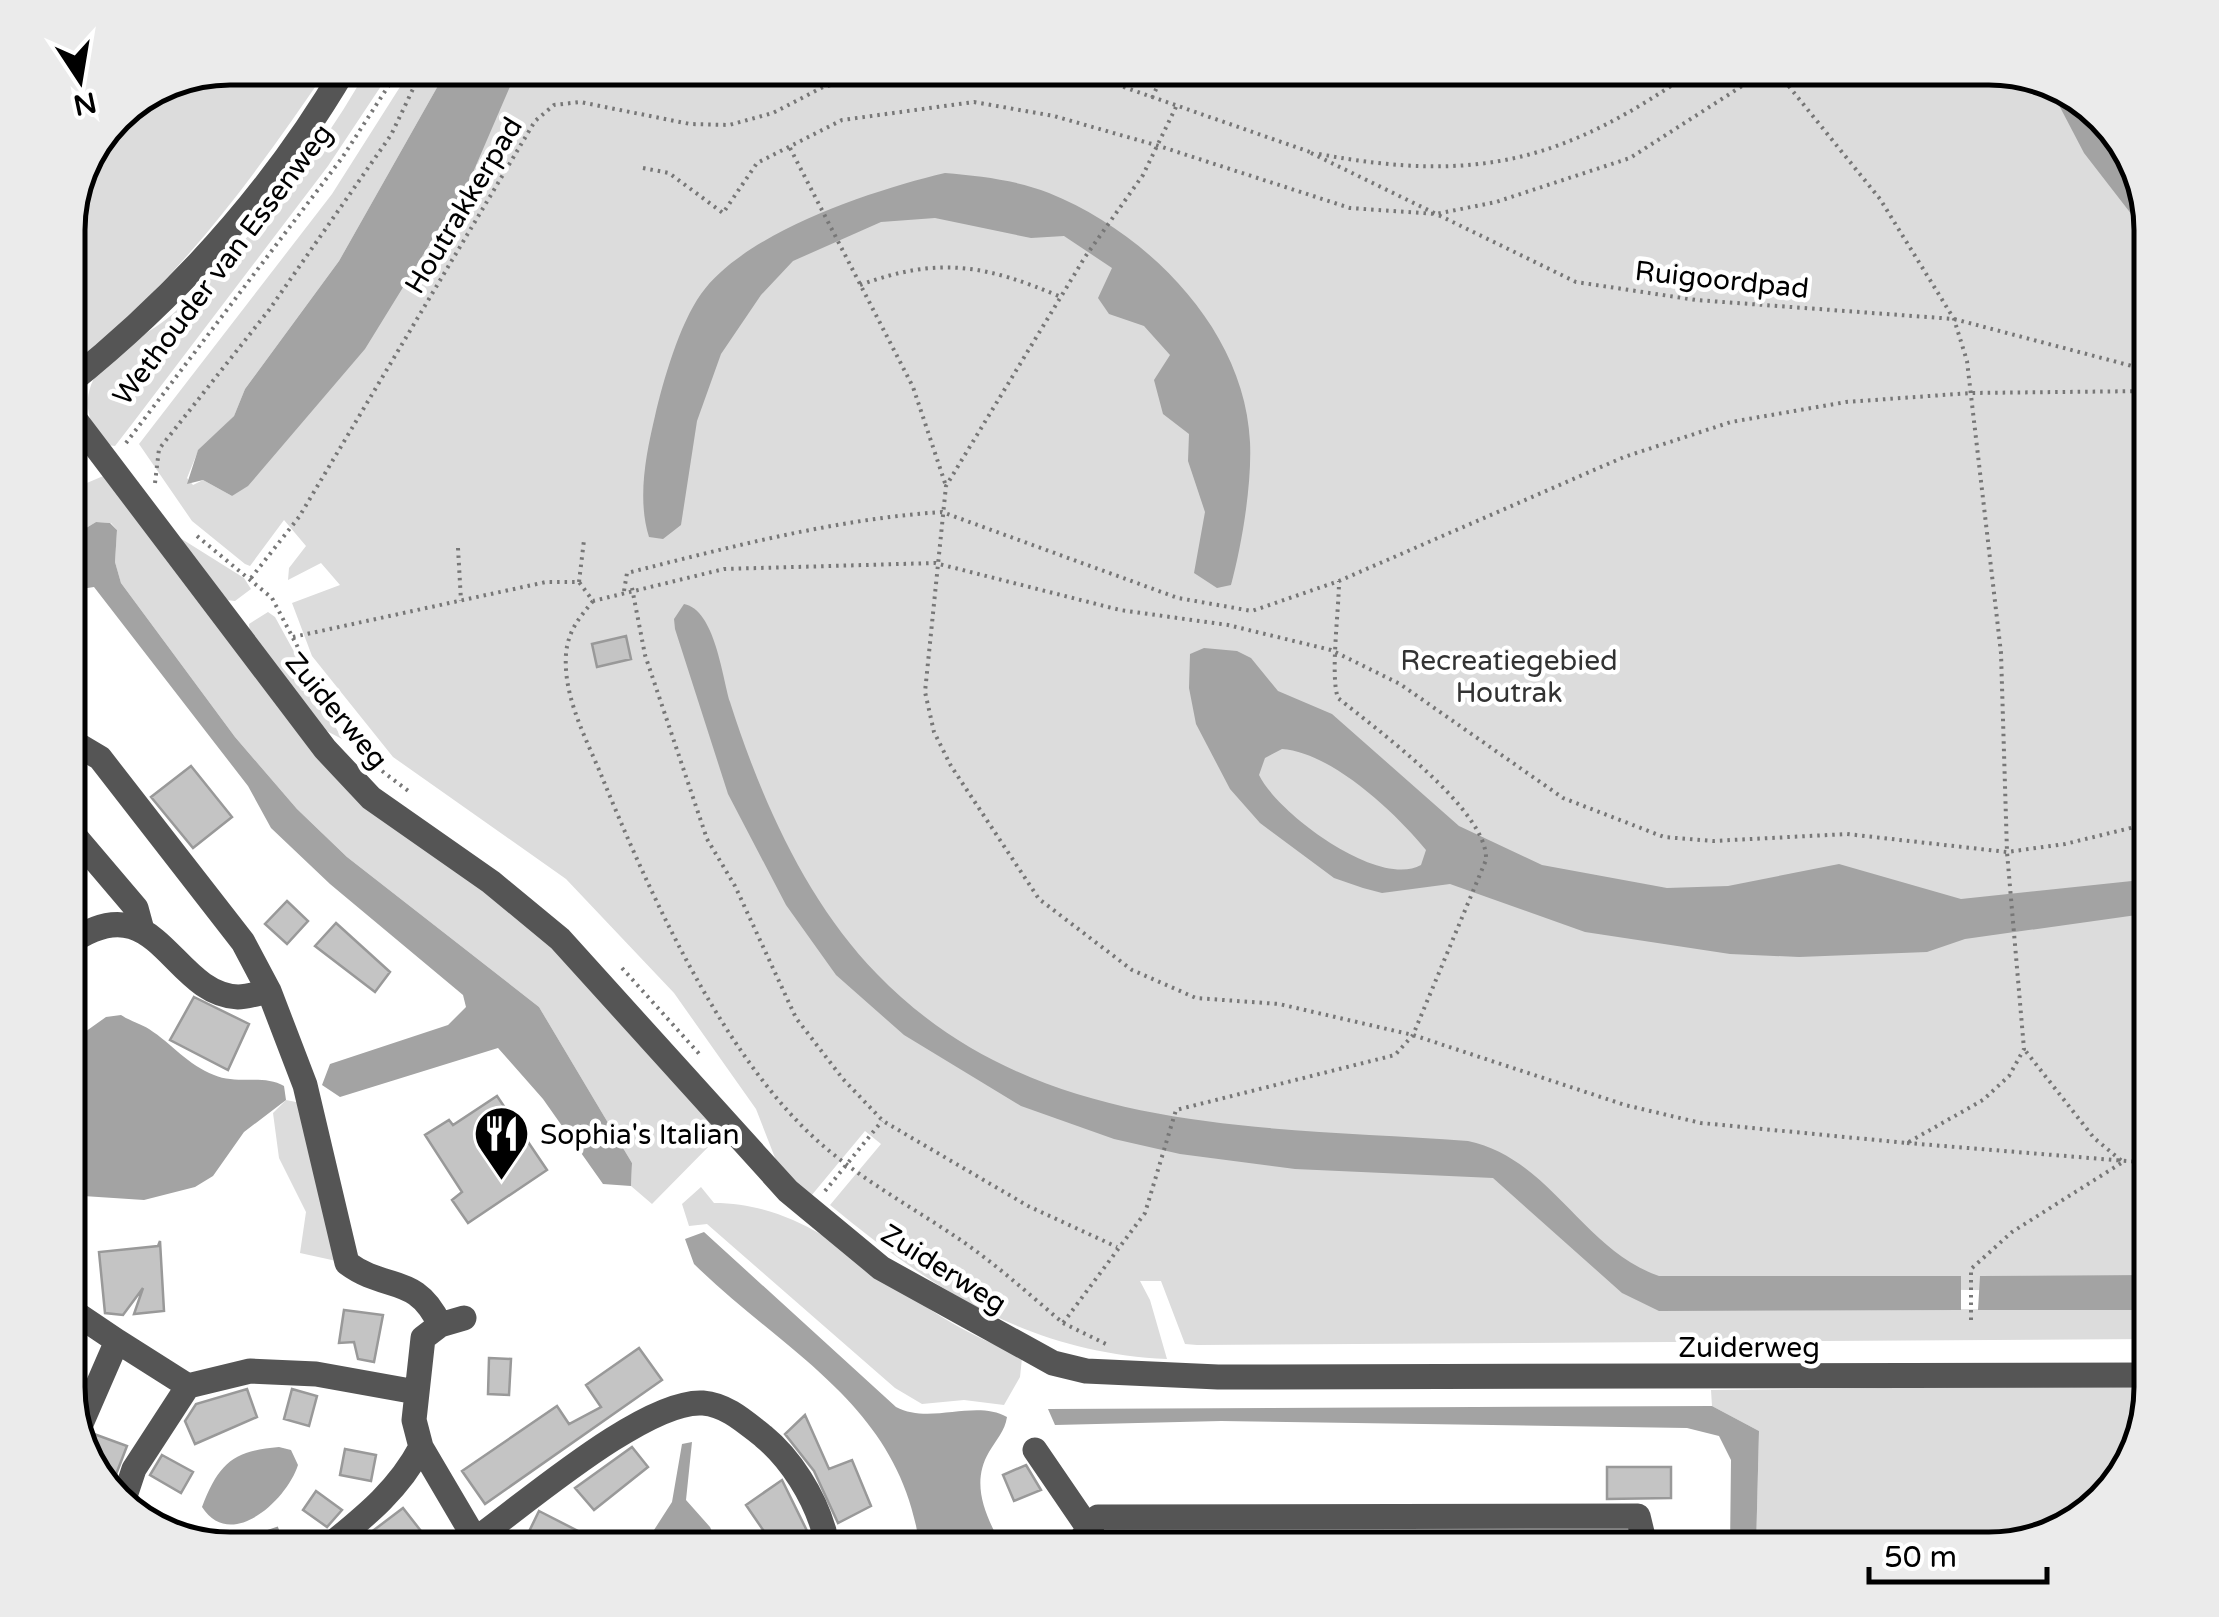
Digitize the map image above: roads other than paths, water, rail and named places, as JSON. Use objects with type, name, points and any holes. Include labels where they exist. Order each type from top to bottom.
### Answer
[{"type":"street","name":"Wethouder van Essenweg","points":[[85,370],[139,326],[220,242],[312,125],[335,85]]},
{"type":"street","name":"Zuiderweg","points":[[85,432],[336,761],[371,798],[491,882],[560,938],[809,1210],[881,1268],[1028,1353],[1086,1370],[1218,1377],[2134,1374]]},
{"type":"street","points":[[85,749],[100,758],[243,942],[269,991],[304,1085],[347,1263],[364,1275],[400,1284],[428,1300],[452,1321],[423,1338],[414,1420],[422,1447],[472,1532]]},
{"type":"street","points":[[85,848],[136,908],[142,930]]},
{"type":"street","points":[[85,932],[114,924],[142,930],[220,992],[238,997],[269,991]]},
{"type":"street","points":[[85,1319],[188,1386]]},
{"type":"street","points":[[87,1411],[117,1341]]},
{"type":"street","points":[[127,1490],[134,1469],[188,1386],[250,1371],[316,1374],[416,1392]]},
{"type":"street","points":[[495,1532],[620,1435],[668,1408],[704,1403],[734,1413],[769,1442],[799,1476],[824,1531]]},
{"type":"street","points":[[347,1532],[406,1477],[422,1447]]},
{"type":"street","points":[[1035,1450],[1081,1532]]},
{"type":"street","points":[[1089,1532],[1098,1517],[1137,1515],[1638,1516],[1642,1532]]},
{"type":"place","name":"Sophia's Italian","points":[[501,1183]]},
{"type":"park label","name":"Recreatiegebied Houtrak","points":[[1509,676]]}]
